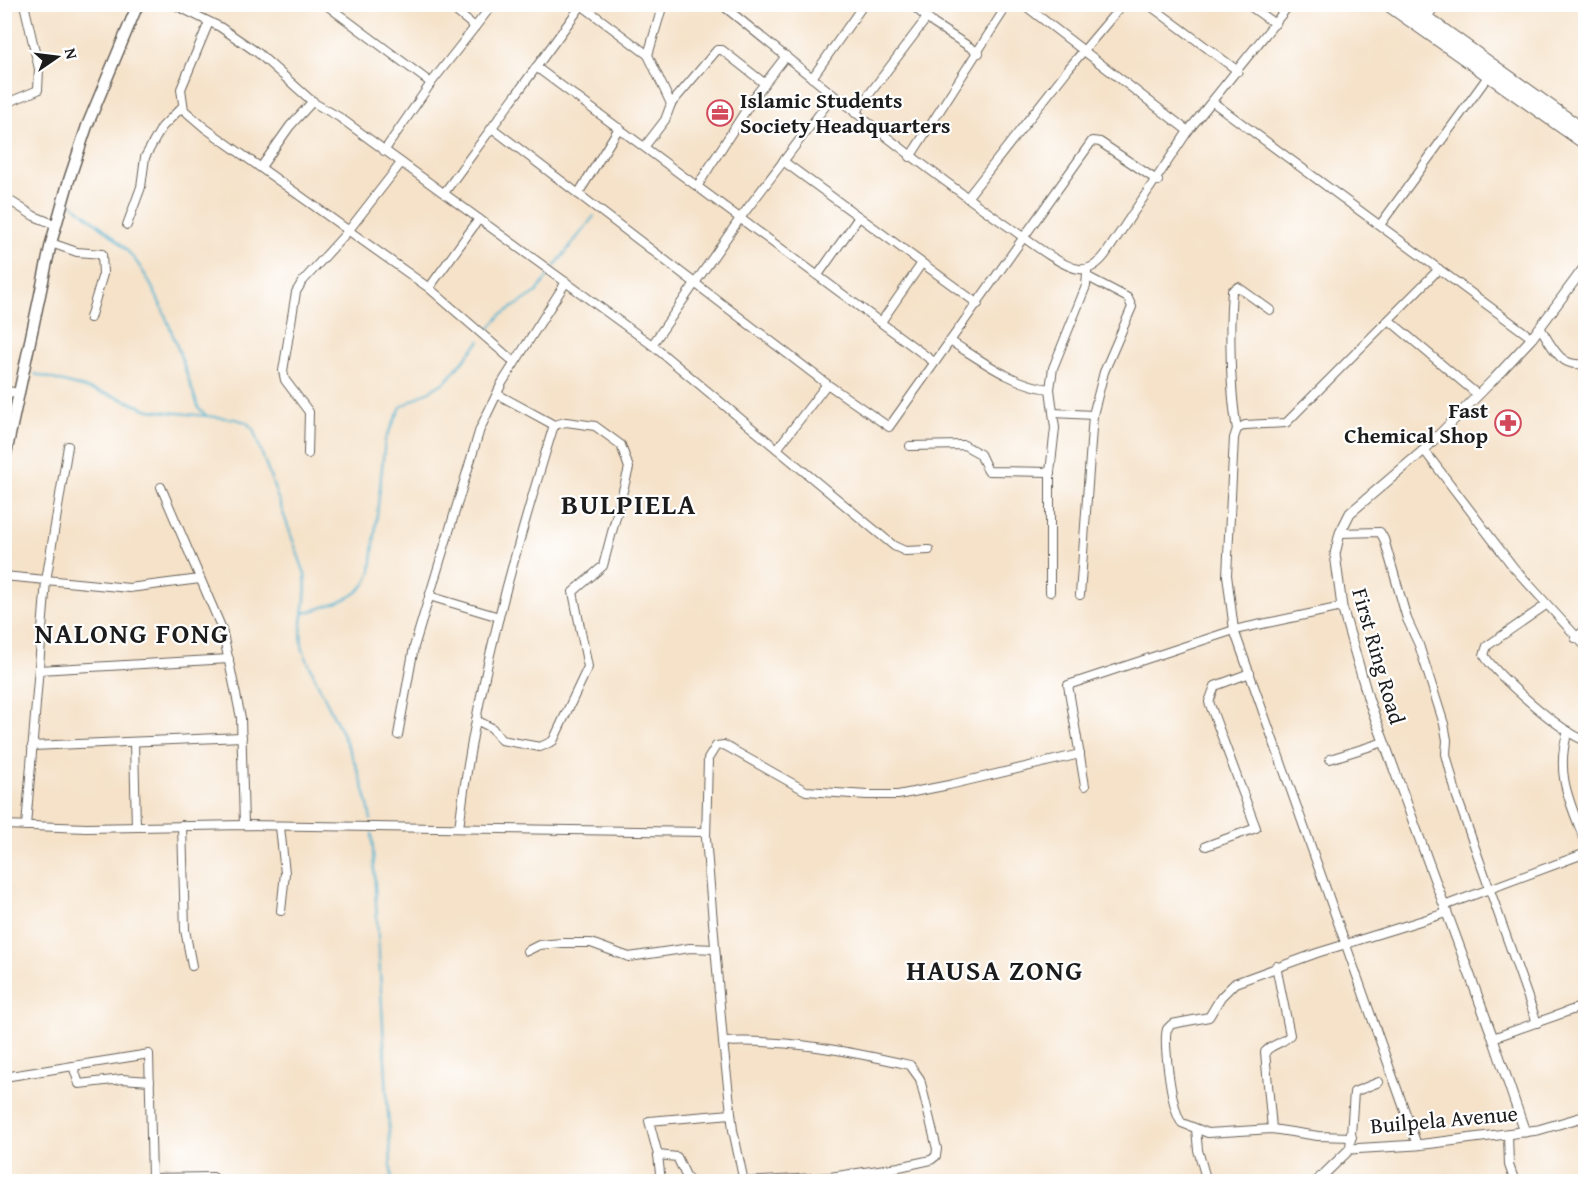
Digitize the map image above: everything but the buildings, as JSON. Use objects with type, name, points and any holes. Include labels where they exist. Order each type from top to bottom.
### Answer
[{"type":"highway","points":[[1387,4],[1586,144]]},
{"type":"highway","points":[[1407,4],[1586,132]]},
{"type":"main road","points":[[4,463],[17,393],[56,225],[87,126],[138,4]]},
{"type":"street","points":[[9,102],[38,90],[39,69],[24,4]]},
{"type":"street","points":[[173,4],[209,22],[258,53],[313,101],[339,117],[652,345],[894,546],[905,551],[929,550]]},
{"type":"street","points":[[325,4],[431,83]]},
{"type":"street","points":[[447,4],[475,27]]},
{"type":"street","points":[[384,151],[431,83],[493,4]]},
{"type":"street","points":[[648,55],[663,4]]},
{"type":"street","points":[[721,4],[855,113],[967,198],[1066,264],[1087,273],[1128,298],[1132,307],[1104,372],[1093,415],[1080,595]]},
{"type":"street","points":[[812,78],[864,4]]},
{"type":"street","points":[[911,4],[926,19],[979,53]]},
{"type":"street","points":[[910,156],[979,53],[1008,4]]},
{"type":"street","points":[[1023,4],[1188,131]]},
{"type":"street","points":[[967,198],[1123,4]]},
{"type":"street","points":[[1148,4],[1238,71]]},
{"type":"street","points":[[1247,4],[1275,24]]},
{"type":"street","points":[[1050,592],[1050,471],[1054,413],[1050,389],[1053,368],[1087,273],[1106,255],[1158,181],[1188,131],[1214,103],[1290,4]]},
{"type":"street","points":[[1426,18],[1437,4]]},
{"type":"street","points":[[444,193],[581,5],[648,55],[671,104]]},
{"type":"street","points":[[855,113],[926,19]]},
{"type":"street","points":[[209,22],[181,89],[183,106],[205,128],[429,288],[514,362]]},
{"type":"street","points":[[645,146],[665,120],[671,104],[719,50],[764,83]]},
{"type":"street","points":[[698,185],[764,83],[786,56]]},
{"type":"street","points":[[536,67],[934,362]]},
{"type":"street","points":[[1380,225],[1489,75]]},
{"type":"street","points":[[652,345],[741,217],[834,96]]},
{"type":"street","points":[[261,167],[290,126],[313,101]]},
{"type":"street","points":[[1214,103],[1532,338]]},
{"type":"street","points":[[127,225],[141,187],[145,157],[162,127],[183,106]]},
{"type":"street","points":[[492,128],[827,384],[890,428],[934,362],[978,304],[1092,141],[1100,142],[1158,181]]},
{"type":"street","points":[[578,194],[619,128]]},
{"type":"street","points":[[783,161],[978,304]]},
{"type":"street","points":[[308,454],[309,412],[285,380],[282,371],[293,306],[302,282],[350,230],[401,163]]},
{"type":"street","points":[[4,198],[34,216],[56,225]]},
{"type":"street","points":[[818,275],[860,217]]},
{"type":"street","points":[[429,288],[478,219]]},
{"type":"street","points":[[51,243],[77,252],[99,253],[104,257],[103,274],[90,318]]},
{"type":"street","points":[[881,322],[922,263]]},
{"type":"street","name":"First Ring Road","points":[[1525,1132],[1493,1038],[1384,742],[1342,607],[1336,561],[1340,533],[1350,513],[1424,450],[1532,338],[1586,265]]},
{"type":"street","points":[[1237,429],[1245,425],[1287,423],[1438,269]]},
{"type":"street","points":[[398,735],[414,648],[480,429],[514,362],[566,282]]},
{"type":"street","points":[[1270,310],[1239,287],[1232,291],[1230,316],[1234,411],[1237,429],[1234,438],[1227,574],[1234,630],[1418,1145]]},
{"type":"street","points":[[1389,320],[1478,394]]},
{"type":"street","points":[[1539,327],[1563,361],[1574,365],[1586,363]]},
{"type":"street","points":[[950,341],[1029,385],[1050,389]]},
{"type":"street","points":[[777,449],[827,384]]},
{"type":"street","points":[[4,390],[17,393]]},
{"type":"street","points":[[476,720],[492,728],[501,740],[540,747],[548,746],[553,741],[588,667],[572,599],[573,592],[603,566],[629,468],[621,445],[595,426],[566,422],[554,425],[497,394]]},
{"type":"street","points":[[1054,413],[1093,415]]},
{"type":"street","points":[[459,828],[468,754],[499,617],[554,425]]},
{"type":"street","points":[[910,446],[964,445],[974,448],[980,454],[988,471],[1050,471]]},
{"type":"street","points":[[26,826],[46,581],[68,446]]},
{"type":"street","points":[[1424,450],[1546,604],[1575,638],[1586,647]]},
{"type":"street","points":[[161,487],[222,629],[242,737],[244,825]]},
{"type":"street","points":[[1340,533],[1372,531],[1380,532],[1384,538],[1407,619],[1419,645],[1444,724],[1448,740],[1446,754],[1457,797],[1537,1023]]},
{"type":"street","points":[[4,576],[129,588],[200,579]]},
{"type":"street","points":[[429,596],[499,617]]},
{"type":"street","points":[[1546,604],[1487,646],[1484,655],[1490,664],[1568,731],[1586,741]]},
{"type":"street","points":[[1085,786],[1068,685],[1234,630],[1342,607]]},
{"type":"street","points":[[1575,638],[1586,629]]},
{"type":"street","points":[[39,670],[229,659]]},
{"type":"street","points":[[1206,846],[1256,828],[1209,702],[1215,686],[1250,673]]},
{"type":"street","points":[[1568,731],[1561,754],[1562,777],[1586,844]]},
{"type":"street","points":[[32,746],[242,737]]},
{"type":"street","points":[[134,742],[136,827]]},
{"type":"street","points":[[1330,759],[1384,742]]},
{"type":"street","points":[[723,1042],[770,1042],[813,1047],[910,1065],[920,1079],[938,1149],[936,1156],[931,1160],[899,1167],[830,1177],[744,1182],[731,1114],[723,1042],[706,832],[708,759],[716,746],[724,745],[806,791],[867,795],[898,795],[1080,754]]},
{"type":"street","points":[[4,825],[136,827],[244,825],[706,832]]},
{"type":"street","points":[[182,825],[185,930],[192,966]]},
{"type":"street","points":[[280,827],[285,873],[281,911]]},
{"type":"street","points":[[1352,1137],[1318,1136],[1272,1129],[1218,1133],[1182,1124],[1176,1113],[1166,1046],[1167,1029],[1172,1024],[1209,1017],[1221,998],[1235,983],[1276,966],[1445,910],[1491,888],[1586,853]]},
{"type":"street","points":[[527,951],[539,945],[562,943],[591,943],[629,957],[690,948],[715,949]]},
{"type":"street","points":[[1272,1129],[1265,1052],[1270,1046],[1285,1041],[1290,1035],[1290,1023],[1276,966]]},
{"type":"street","points":[[1493,1038],[1586,1005]]},
{"type":"street","points":[[4,1077],[149,1054],[152,1180],[213,1177],[220,1182]]},
{"type":"street","points":[[73,1066],[79,1084],[123,1079],[150,1081]]},
{"type":"street","points":[[1350,1149],[1354,1092],[1379,1082]]},
{"type":"street","points":[[661,1182],[658,1155],[649,1121],[731,1114]]},
{"type":"street","name":"Builpela Avenue","points":[[1318,1179],[1350,1149],[1418,1145],[1525,1132],[1586,1116]]},
{"type":"street","points":[[1196,1129],[1198,1150],[1207,1182]]},
{"type":"street","points":[[1508,1134],[1509,1165],[1515,1182]]},
{"type":"street","points":[[658,1155],[677,1157],[689,1182]]},
{"type":"street","points":[[1318,1179],[1332,1182]]},
{"type":"waterway","points":[[71,203],[116,240],[141,269],[152,287],[170,328],[199,409],[206,415]]},
{"type":"waterway","points":[[554,267],[594,216]]},
{"type":"waterway","points":[[487,331],[501,315],[537,292],[548,276]]},
{"type":"waterway","points":[[305,613],[345,600],[361,589],[367,581],[371,571],[385,440],[401,407],[445,382],[480,341]]},
{"type":"waterway","points":[[35,374],[117,397],[149,410],[235,419],[246,422],[253,429],[305,574],[306,594],[301,632],[303,650],[351,754],[366,797],[371,820]]},
{"type":"waterway","points":[[372,833],[392,1182]]},
{"type":"place","name":"Islamic Students Society Headquarters","points":[[720,113]]},
{"type":"place","name":"Fast Chemical Shop","points":[[1508,423]]},
{"type":"district","name":"BULPIELA","points":[[629,503]]},
{"type":"district","name":"NALONG FONG","points":[[132,632]]},
{"type":"district","name":"HAUSA ZONG","points":[[995,969]]}]
